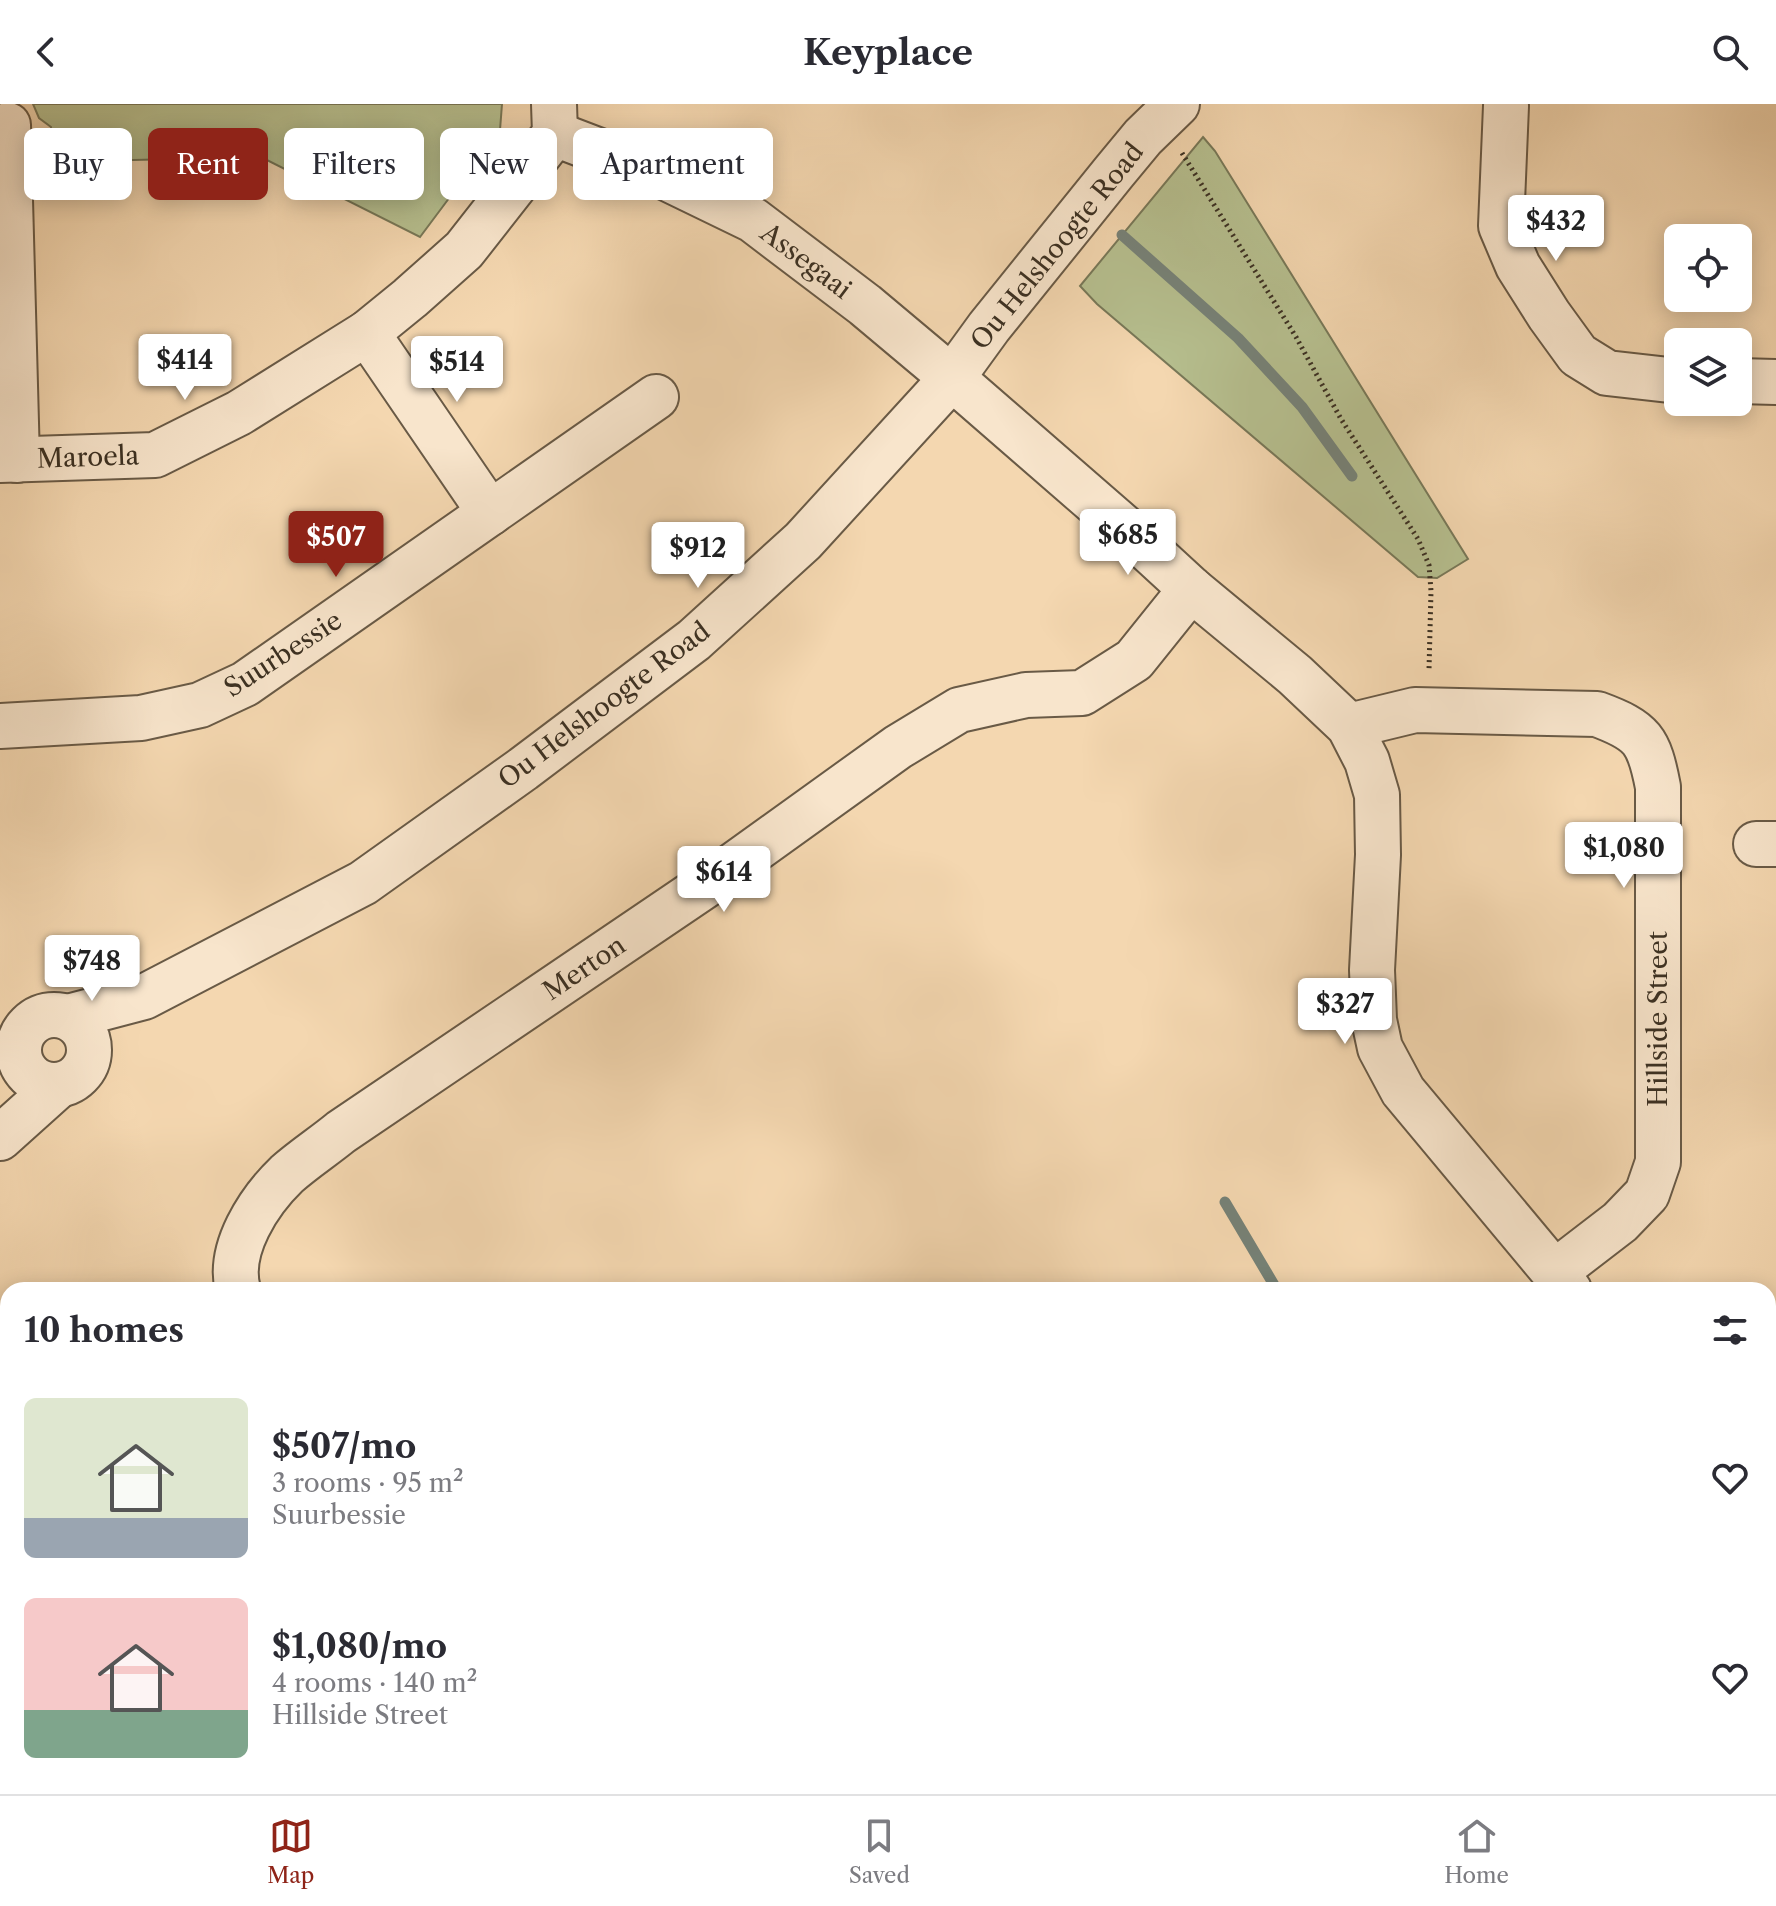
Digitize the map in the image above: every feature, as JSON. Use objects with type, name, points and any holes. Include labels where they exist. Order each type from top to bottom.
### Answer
[{"type":"street","name":"Ou Helshoogte Road","points":[[0,1138],[36,1046],[144,997],[363,883],[523,769],[682,649],[803,541],[952,378],[989,327],[1114,172],[1143,137],[1177,104]]},
{"type":"street","points":[[1506,106],[1501,226],[1518,266],[1578,355],[1607,373],[1664,379]]},
{"type":"street","name":"Assegaai","points":[[554,119],[753,220],[865,305],[952,378]]},
{"type":"street","name":"Maroela","points":[[8,460],[155,455],[239,413],[367,333],[464,250],[554,119]]},
{"type":"street","points":[[8,125],[8,460]]},
{"type":"street","points":[[367,333],[490,513]]},
{"type":"street","name":"Hillside Street","points":[[952,378],[1191,589],[1295,675],[1349,726],[1367,761],[1377,795],[1378,855],[1372,970],[1374,1020],[1380,1048],[1403,1091],[1562,1281],[1647,1194],[1658,1162],[1658,787],[1652,756],[1642,738],[1623,724],[1597,714],[1415,710],[1349,726]]},
{"type":"street","points":[[1752,381],[1776,382]]},
{"type":"street","name":"Suurbessie","points":[[0,726],[141,718],[200,705],[245,684],[656,397]]},
{"type":"street","name":"Merton","points":[[238,1282],[240,1244],[260,1209],[287,1175],[341,1132],[706,885],[898,747],[959,710],[1026,695],[1082,693],[1134,660],[1191,589]]},
{"type":"street","points":[[0,1115],[6,1096],[36,1046]]},
{"type":"path","points":[[1179,149],[1296,337],[1341,419],[1418,539],[1429,565],[1431,591],[1430,710]]},
{"type":"green space","points":[[33,104],[502,104],[500,128],[440,128],[440,200],[448,200],[420,237],[346,200],[424,200],[424,128],[284,128],[284,169],[268,161],[268,128],[148,128],[148,160],[132,160],[132,128],[51,128],[39,118]]},
{"type":"green space","points":[[1203,137],[1215,151],[1468,559],[1437,578],[1418,577],[1097,304],[1080,286]]},
{"type":"waterway","points":[[1122,235],[1238,338],[1302,407],[1352,476]]},
{"type":"waterway","points":[[1225,1202],[1272,1282]]}]
